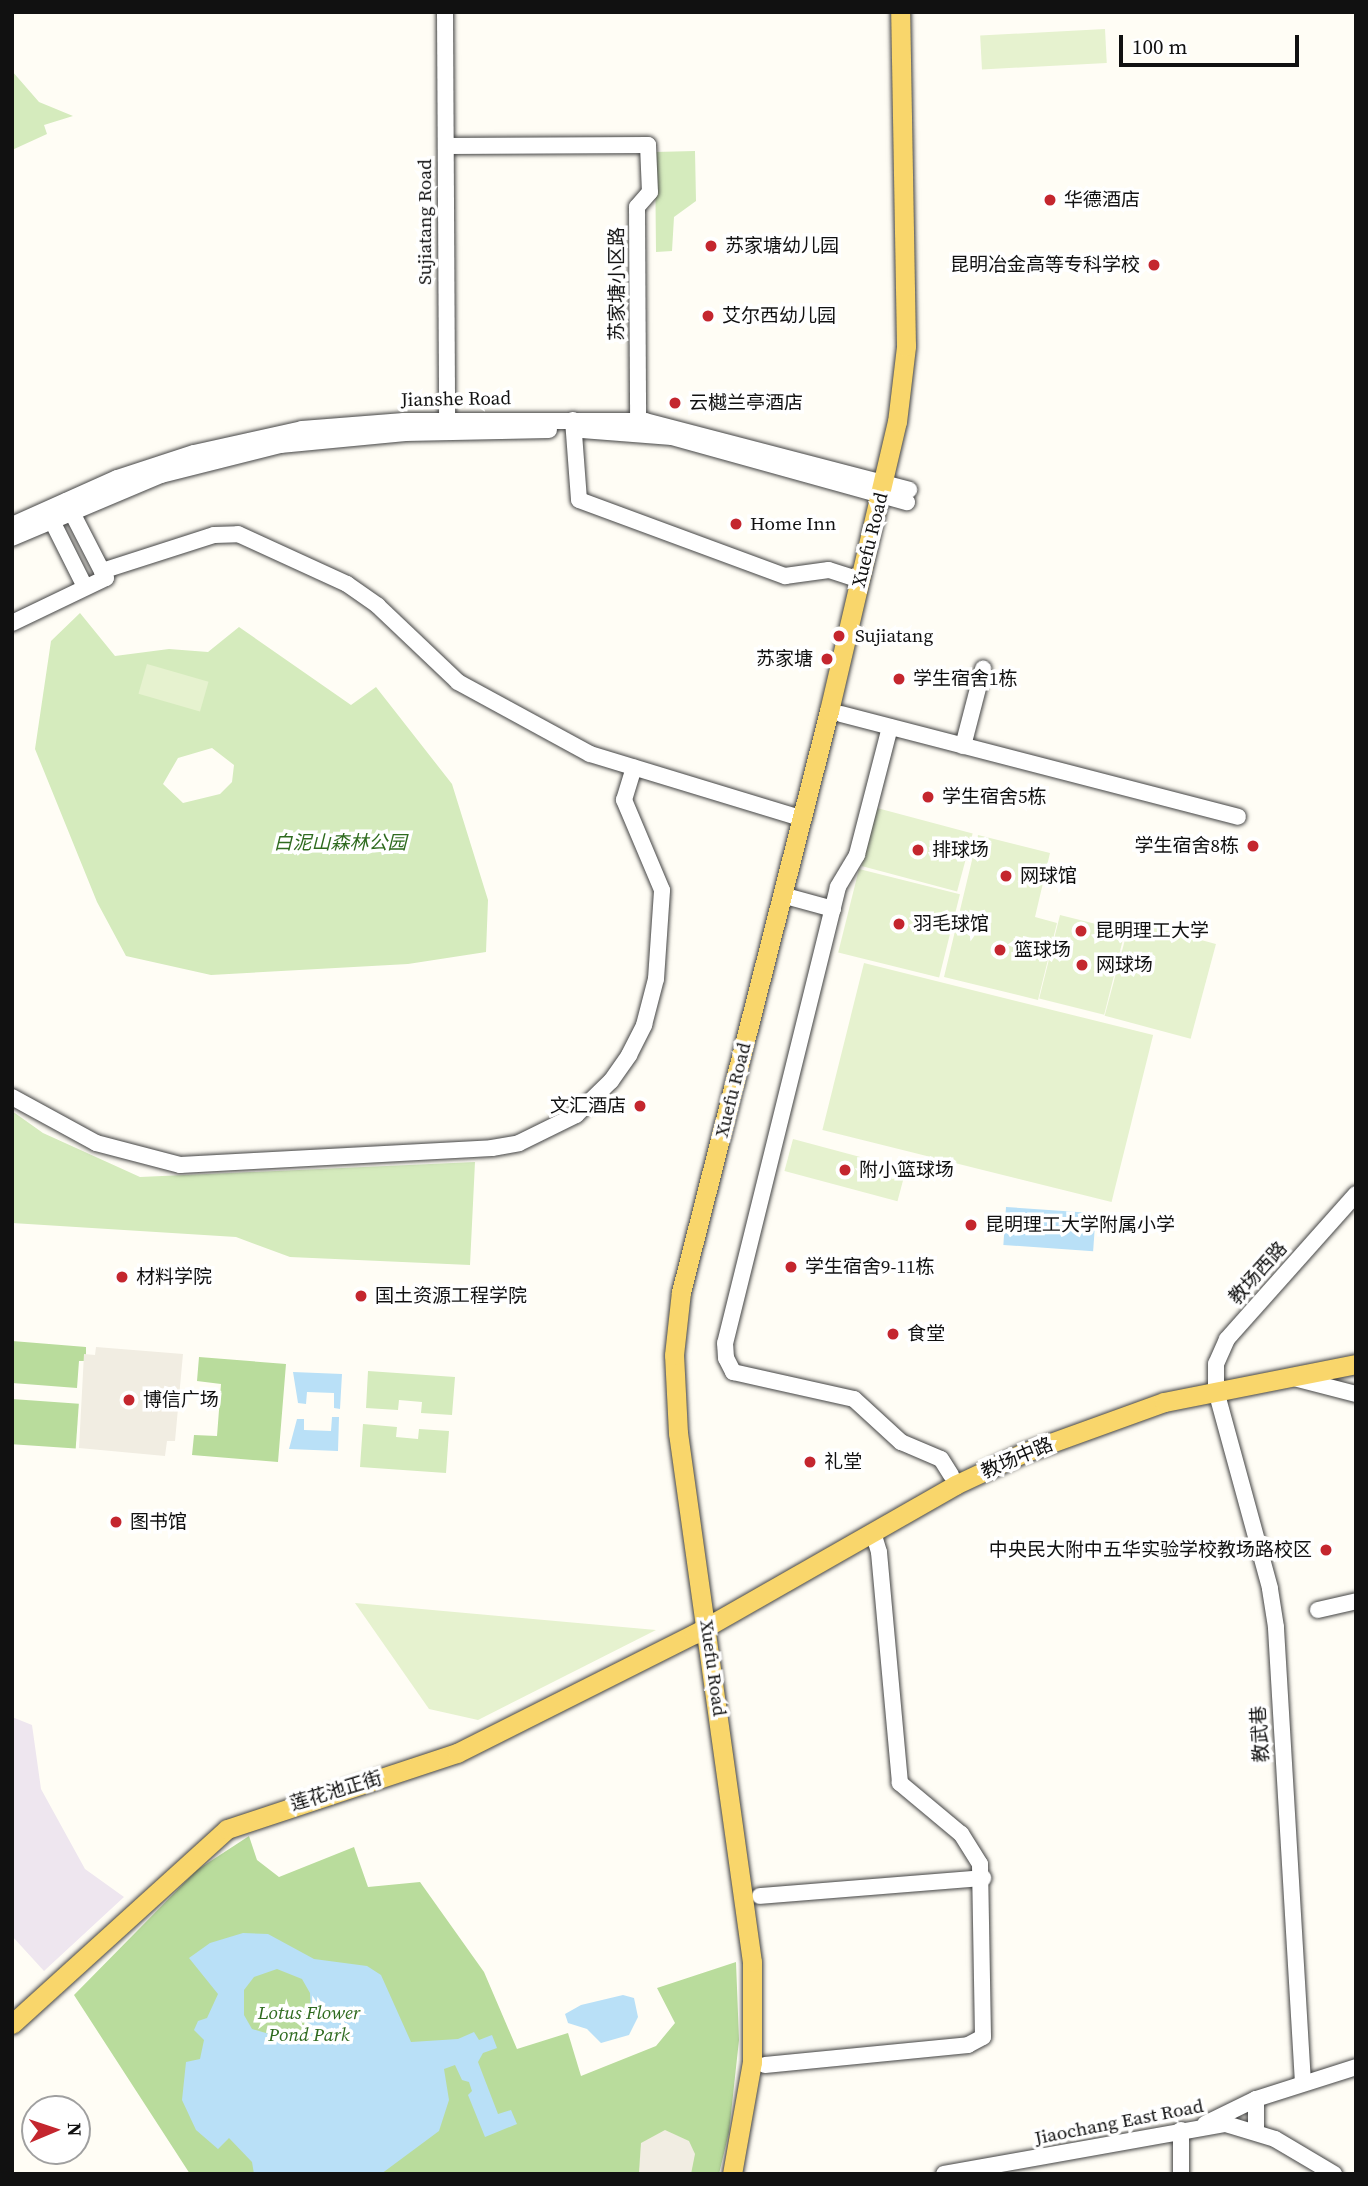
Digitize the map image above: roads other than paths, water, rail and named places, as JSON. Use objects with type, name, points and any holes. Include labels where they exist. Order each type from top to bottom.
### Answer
[{"type":"main road","name":"Xuefu Road","points":[[732,2174],[752,2062],[752,1962],[677,1422],[676,1324],[883,490],[906,346],[900,12]]},
{"type":"main road","points":[[1288,1376],[1356,1364]]},
{"type":"main road","name":"教场中路","points":[[706,1626],[873,1532],[1023,1453],[1164,1402],[1288,1376]]},
{"type":"main road","name":"莲花池正街","points":[[12,2024],[50,1994],[210,1839],[227,1829],[457,1753],[706,1626]]},
{"type":"street","name":"Sujiatang Road","points":[[444,12],[447,426]]},
{"type":"street","name":"苏家塘小区路","points":[[446,146],[648,145],[650,192],[637,207],[638,421]]},
{"type":"street","name":"Jianshe Road","points":[[12,538],[49,514],[157,464],[252,438],[326,426],[573,425],[638,421],[672,425],[883,490]]},
{"type":"street","name":"Jianshe Road","points":[[573,425],[672,438],[908,496]]},
{"type":"street","points":[[573,425],[579,500],[785,576],[830,570],[860,580]]},
{"type":"street","points":[[12,623],[106,578],[68,505]]},
{"type":"street","name":"Jianshe Road","points":[[12,525],[49,514]]},
{"type":"street","points":[[49,514],[85,587]]},
{"type":"street","points":[[102,570],[214,536],[238,534],[346,584],[377,606],[458,682],[501,708],[590,754],[801,818]]},
{"type":"street","points":[[963,746],[983,669]]},
{"type":"street","points":[[841,714],[1238,817]]},
{"type":"street","points":[[890,727],[857,855],[838,887],[832,909],[725,1343],[733,1372],[746,1383],[854,1399],[901,1442],[941,1459],[951,1475]]},
{"type":"street","points":[[12,1097],[96,1143],[180,1166],[492,1148],[519,1143],[576,1115],[611,1081],[629,1055],[644,1025],[656,979],[662,890],[624,800],[634,768]]},
{"type":"street","points":[[782,895],[832,909]]},
{"type":"street","name":"教场西路","points":[[1216,1390],[1216,1364],[1227,1339],[1356,1194]]},
{"type":"street","name":"教场中路","points":[[1288,1376],[1356,1394]]},
{"type":"street","name":"教武巷","points":[[1216,1390],[1270,1588],[1276,1627],[1303,2083]]},
{"type":"street","points":[[765,2065],[968,2045],[983,2037],[983,1878],[980,1864],[961,1834],[900,1783],[879,1552],[873,1532]]},
{"type":"street","points":[[1318,1610],[1356,1601]]},
{"type":"street","points":[[760,1896],[983,1878]]},
{"type":"street","points":[[1203,2125],[1256,2099],[1356,2067]]},
{"type":"street","points":[[1256,2099],[1256,2130]]},
{"type":"street","name":"Jiaochang East Road","points":[[944,2174],[1203,2125],[1256,2130],[1334,2174]]},
{"type":"street","points":[[1181,2130],[1181,2174]]},
{"type":"water","points":[[1006,1207],[1096,1213],[1093,1251],[1003,1245]]},
{"type":"water","points":[[293,1372],[342,1374],[340,1409],[334,1408],[334,1393],[307,1392],[306,1404],[298,1403]]},
{"type":"water","points":[[332,1417],[339,1417],[338,1451],[289,1449],[297,1419],[304,1419],[304,1430],[331,1431]]},
{"type":"water","points":[[243,1933],[268,1934],[314,1959],[367,1966],[381,1975],[411,2042],[458,2039],[474,2032],[479,2040],[492,2035],[497,2048],[483,2053],[478,2062],[498,2114],[511,2110],[517,2124],[485,2137],[468,2095],[472,2091],[469,2082],[462,2080],[455,2065],[444,2069],[449,2100],[439,2131],[381,2174],[254,2174],[252,2162],[229,2138],[218,2149],[196,2130],[182,2100],[186,2062],[200,2059],[204,2040],[194,2030],[198,2021],[207,2018],[218,1994],[189,1958],[210,1943]],"holes":[[[277,1969],[302,1979],[310,1993],[311,2011],[302,2031],[290,2040],[252,2029],[244,2015],[244,1990],[254,1977]]]},
{"type":"water","points":[[623,1995],[634,1998],[638,2017],[629,2035],[601,2043],[587,2029],[568,2023],[565,2014],[581,2005]]},
{"type":"place","name":"华德酒店","points":[[1050,200]]},
{"type":"place","name":"苏家塘幼儿园","points":[[711,246]]},
{"type":"place","name":"昆明冶金高等专科学校","points":[[1154,265]]},
{"type":"place","name":"艾尔西幼儿园","points":[[708,316]]},
{"type":"place","name":"云樾兰亭酒店","points":[[675,403]]},
{"type":"place","name":"Home Inn","points":[[736,524]]},
{"type":"place","name":"Sujiatang","points":[[839,636]]},
{"type":"place","name":"苏家塘","points":[[827,659]]},
{"type":"place","name":"学生宿舍1栋","points":[[899,679]]},
{"type":"place","name":"学生宿舍5栋","points":[[928,797]]},
{"type":"place","name":"学生宿舍8栋","points":[[1253,846]]},
{"type":"place","name":"排球场","points":[[918,850]]},
{"type":"place","name":"网球馆","points":[[1006,876]]},
{"type":"place","name":"羽毛球馆","points":[[899,924]]},
{"type":"place","name":"昆明理工大学","points":[[1081,931]]},
{"type":"place","name":"篮球场","points":[[1000,950]]},
{"type":"place","name":"网球场","points":[[1082,965]]},
{"type":"place","name":"文汇酒店","points":[[640,1106]]},
{"type":"place","name":"附小篮球场","points":[[845,1170]]},
{"type":"place","name":"昆明理工大学附属小学","points":[[971,1225]]},
{"type":"place","name":"学生宿舍9-11栋","points":[[791,1267]]},
{"type":"place","name":"材料学院","points":[[122,1277]]},
{"type":"place","name":"国土资源工程学院","points":[[361,1296]]},
{"type":"place","name":"食堂","points":[[893,1334]]},
{"type":"place","name":"博信广场","points":[[129,1400]]},
{"type":"place","name":"礼堂","points":[[810,1462]]},
{"type":"place","name":"图书馆","points":[[116,1522]]},
{"type":"place","name":"中央民大附中五华实验学校教场路校区","points":[[1326,1550]]},
{"type":"park label","name":"白泥山森林公园","points":[[340,843]]},
{"type":"park label","name":"Lotus Flower Pond Park","points":[[309,2024]]}]
